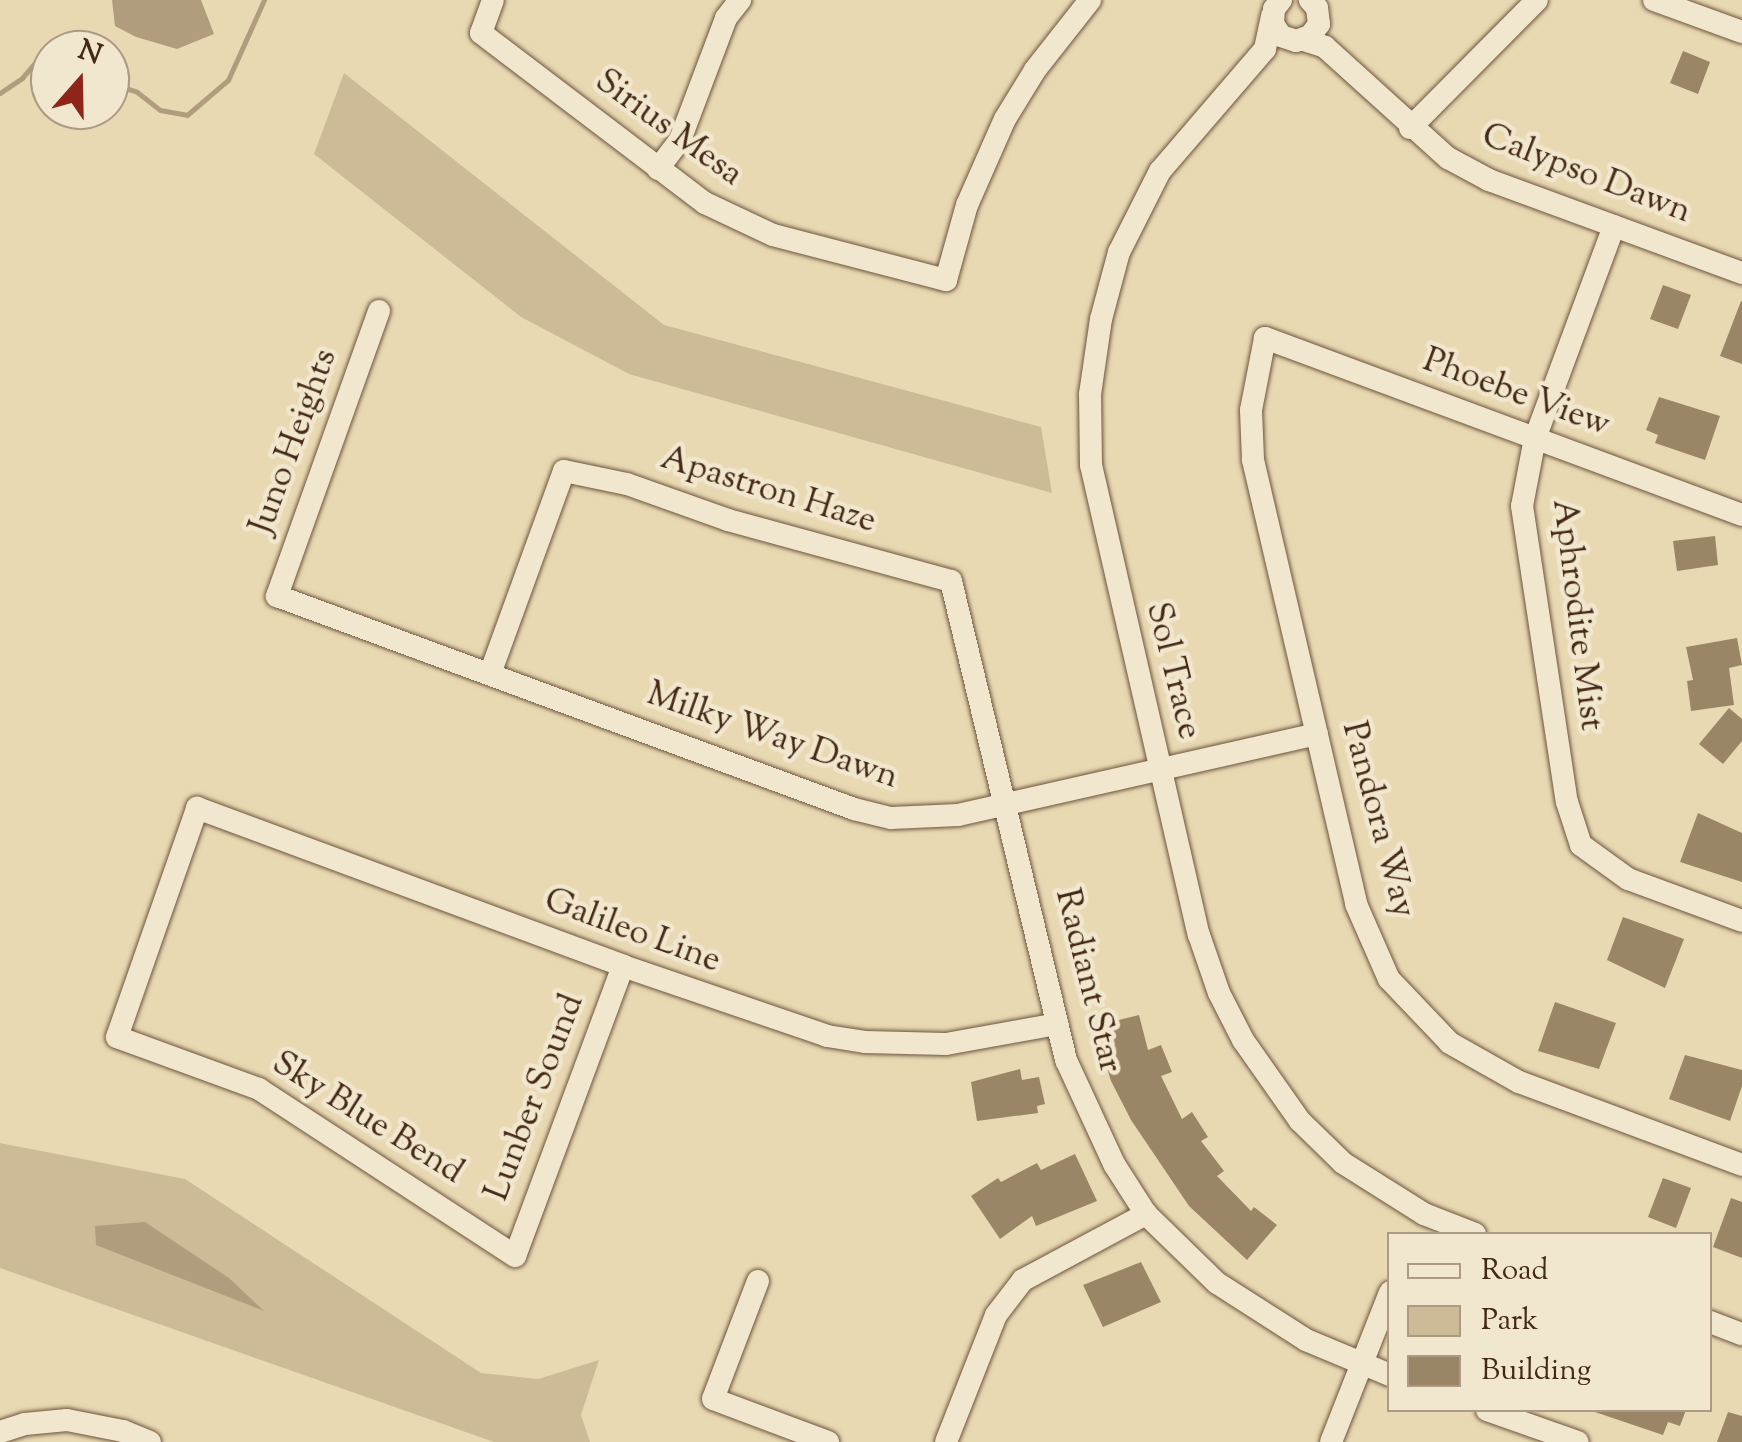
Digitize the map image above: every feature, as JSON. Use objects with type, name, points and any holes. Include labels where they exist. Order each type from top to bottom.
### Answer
[{"type":"street","name":"Sirius Mesa","points":[[493,0],[481,33],[658,169],[738,222],[946,280],[967,206],[1005,118],[1045,55],[1090,0]]},
{"type":"street","points":[[658,169],[680,140],[726,18],[740,0]]},
{"type":"street","points":[[1410,128],[1537,0]]},
{"type":"street","points":[[1654,0],[1742,32]]},
{"type":"street","name":"Calypso Dawn","points":[[1274,6],[1276,31],[1313,24],[1410,128],[1448,158],[1490,180],[1742,273]]},
{"type":"street","name":"Sol Trace","points":[[1274,6],[1264,49],[1160,171],[1119,252],[1090,394],[1094,482],[1199,935],[1219,993],[1243,1040],[1300,1121],[1343,1163],[1419,1224],[1464,1232]]},
{"type":"street","points":[[1264,49],[1313,24]]},
{"type":"street","name":"Aphrodite Mist","points":[[1614,226],[1535,438],[1522,506],[1525,549],[1567,802],[1581,846],[1628,879],[1742,921]]},
{"type":"street","name":"Juno Heights","points":[[278,596],[380,311]]},
{"type":"street","name":"Phoebe View","points":[[1265,338],[1742,515]]},
{"type":"street","name":"Pandora Way","points":[[1265,338],[1250,410],[1253,460],[1356,904],[1389,978],[1450,1043],[1519,1082],[1742,1164]]},
{"type":"street","name":"Apastron Haze","points":[[490,674],[564,471],[627,484],[728,520],[951,581]]},
{"type":"street","name":"Radiant Star","points":[[951,581],[1008,803],[1057,1024],[1086,1110],[1146,1214],[1188,1258],[1258,1312],[1387,1374]]},
{"type":"street","name":"Milky Way Dawn","points":[[278,596],[873,813],[923,819],[1317,734]]},
{"type":"street","name":"Galileo Line","points":[[117,1037],[197,808],[790,1026],[864,1042],[983,1040],[1057,1024]]},
{"type":"street","name":"Lunber Sound","points":[[514,1256],[623,966]]},
{"type":"street","name":"Sky Blue Bend","points":[[117,1037],[259,1089],[514,1256]]},
{"type":"street","points":[[946,1442],[996,1315],[1023,1280],[1146,1214]]},
{"type":"street","points":[[758,1282],[713,1399],[828,1442]]},
{"type":"street","points":[[1331,1442],[1387,1299]]},
{"type":"street","points":[[1712,1323],[1742,1334]]},
{"type":"street","points":[[1493,1412],[1578,1442]]},
{"type":"street","points":[[0,1432],[26,1424],[67,1420],[123,1430],[150,1442]]},
{"type":"green space","points":[[344,73],[664,325],[1041,427],[1052,493],[629,374],[521,317],[314,154]]},
{"type":"green space","points":[[0,1143],[185,1179],[481,1373],[538,1379],[599,1360],[581,1415],[590,1442],[494,1442],[0,1268]]},
{"type":"shaded area","points":[[112,0],[201,0],[214,34],[177,49],[136,37],[130,30],[115,26]]},
{"type":"shaded area","points":[[145,1222],[229,1278],[264,1311],[96,1245],[95,1226]]},
{"type":"building","points":[[1683,51],[1710,62],[1698,94],[1670,83]]},
{"type":"building","points":[[1663,285],[1691,295],[1678,329],[1650,319]]},
{"type":"building","points":[[1742,302],[1742,364],[1720,356]]},
{"type":"building","points":[[1659,397],[1720,416],[1705,460],[1655,443],[1658,435],[1646,430]]},
{"type":"building","points":[[1715,536],[1718,565],[1677,571],[1673,541]]},
{"type":"building","points":[[1737,638],[1742,665],[1729,668],[1734,705],[1691,711],[1687,681],[1693,680],[1686,647]]},
{"type":"building","points":[[1729,708],[1742,719],[1742,741],[1723,764],[1699,744]]},
{"type":"building","points":[[1698,813],[1742,833],[1742,882],[1680,862]]},
{"type":"building","points":[[1623,917],[1684,939],[1665,988],[1607,960]]},
{"type":"building","points":[[1555,1002],[1616,1023],[1599,1069],[1538,1051]]},
{"type":"building","points":[[1139,1015],[1148,1050],[1161,1045],[1172,1072],[1161,1076],[1182,1119],[1192,1112],[1208,1137],[1201,1141],[1224,1171],[1217,1176],[1251,1211],[1254,1207],[1277,1225],[1247,1260],[1189,1206],[1131,1120],[1111,1081],[1094,1026]]},
{"type":"building","points":[[1685,1055],[1742,1070],[1742,1086],[1730,1121],[1669,1099]]},
{"type":"building","points":[[1020,1069],[1022,1080],[1039,1077],[1045,1104],[1037,1106],[1038,1113],[977,1121],[971,1082]]},
{"type":"building","points":[[1075,1154],[1097,1201],[1036,1226],[1032,1216],[1000,1239],[971,1196],[998,1178],[1001,1182],[1037,1163],[1041,1170]]},
{"type":"building","points":[[1663,1178],[1691,1188],[1676,1228],[1648,1217]]},
{"type":"building","points":[[1731,1198],[1742,1202],[1742,1258],[1713,1247]]},
{"type":"building","points":[[1141,1262],[1161,1302],[1103,1327],[1083,1285]]},
{"type":"building","points":[[1595,1412],[1685,1412],[1680,1426],[1668,1422],[1663,1435]]},
{"type":"building","points":[[1728,1412],[1742,1416],[1742,1442],[1717,1442]]},
{"type":"waterway","points":[[130,90],[160,110],[187,115],[228,80],[264,0]]},
{"type":"waterway","points":[[0,93],[30,68]]}]
